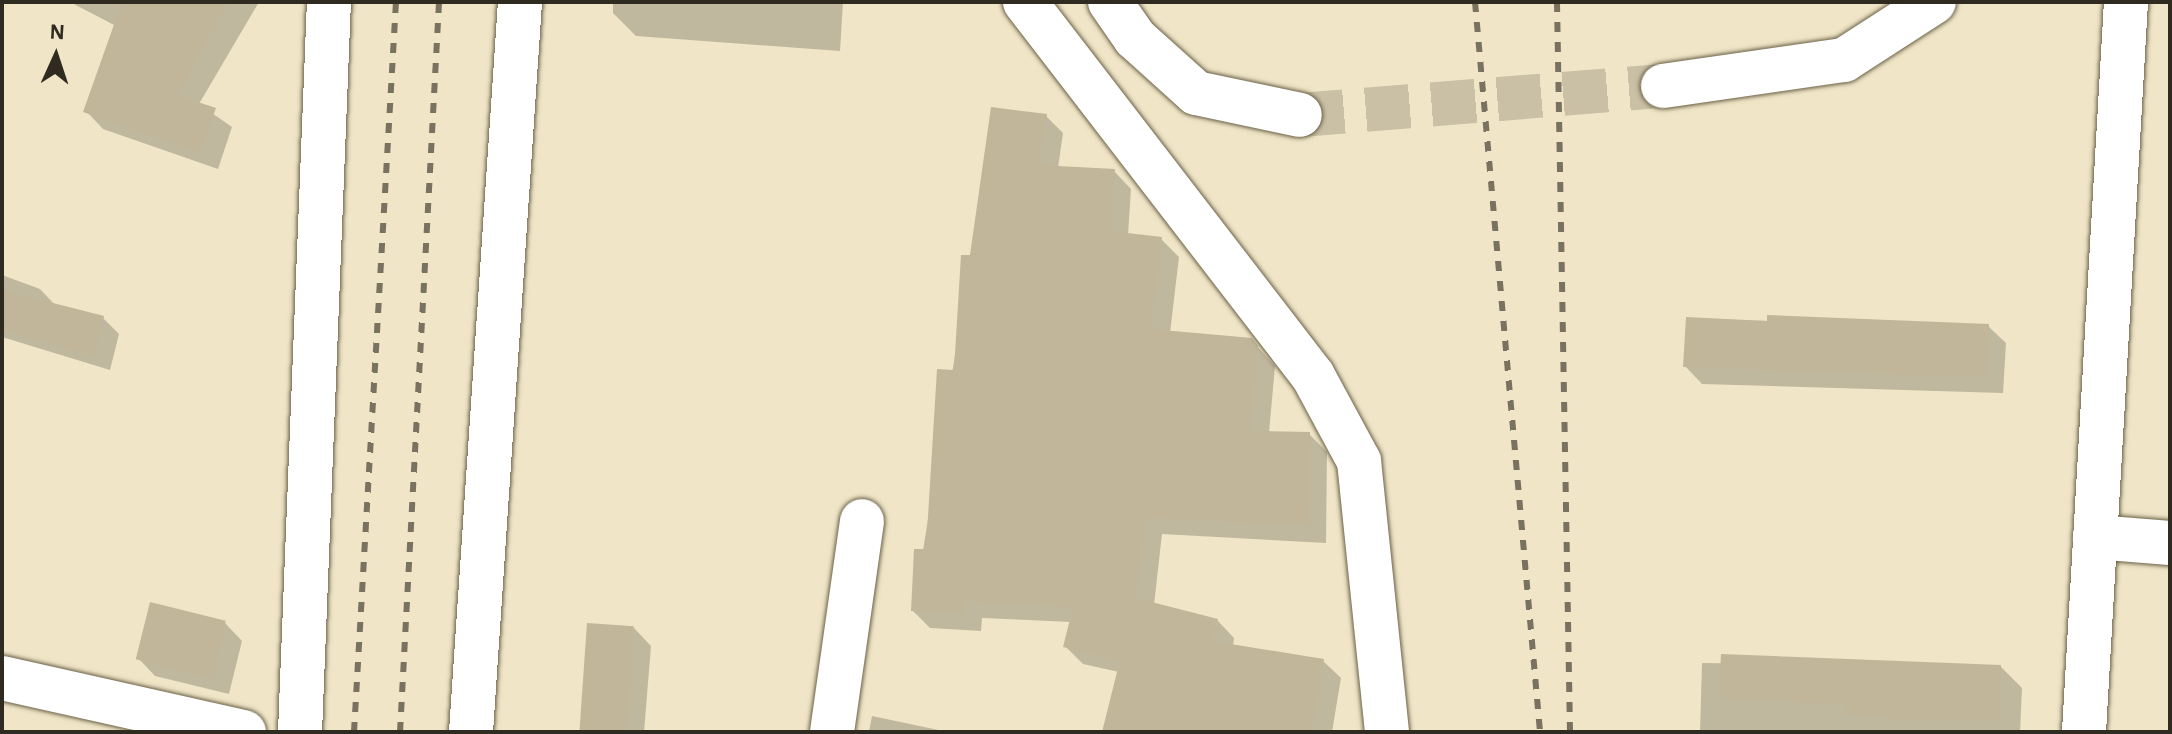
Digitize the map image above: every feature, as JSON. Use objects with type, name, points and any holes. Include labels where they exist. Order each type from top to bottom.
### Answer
[{"type":"street","points":[[300,732],[329,2]]},
{"type":"street","points":[[471,732],[520,2]]},
{"type":"street","points":[[1025,2],[1313,376],[1359,461],[1387,732]]},
{"type":"street","points":[[1110,2],[1135,38],[1196,93],[1300,115]]},
{"type":"street","points":[[1663,86],[1844,60],[1934,2]]},
{"type":"street","points":[[2084,732],[2126,2]]},
{"type":"street","points":[[832,732],[862,521]]},
{"type":"street","points":[[2095,537],[2170,543]]},
{"type":"street","points":[[2,678],[244,732]]},
{"type":"building","points":[[122,2],[228,2],[177,95],[216,108],[200,152],[83,112]]},
{"type":"building","points":[[991,107],[1047,114],[1039,165],[1115,169],[1110,231],[1162,237],[1151,329],[1252,338],[1258,346],[1250,431],[1310,432],[1309,526],[1145,517],[1136,598],[1218,619],[1212,641],[1324,659],[1312,732],[1102,732],[1120,660],[1063,647],[1073,607],[965,601],[964,614],[911,611],[914,549],[926,549],[937,369],[954,370],[961,255],[970,255]]},
{"type":"building","points":[[2,290],[104,316],[94,356],[2,330]]},
{"type":"building","points":[[1767,315],[1989,324],[1986,377],[1683,367],[1686,317],[1767,321]]},
{"type":"building","points":[[150,602],[226,621],[211,678],[136,659]]},
{"type":"building","points":[[587,623],[634,626],[626,732],[579,732]]},
{"type":"building","points":[[1721,654],[2001,665],[2001,721],[1911,720],[1845,714],[1846,704],[1719,698]]},
{"type":"tunnel","points":[[1300,115],[1663,86]]},
{"type":"railway","points":[[354,732],[396,2]]},
{"type":"railway","points":[[400,732],[439,2]]},
{"type":"railway","points":[[1475,2],[1540,732]]},
{"type":"railway","points":[[1557,2],[1570,732]]}]
